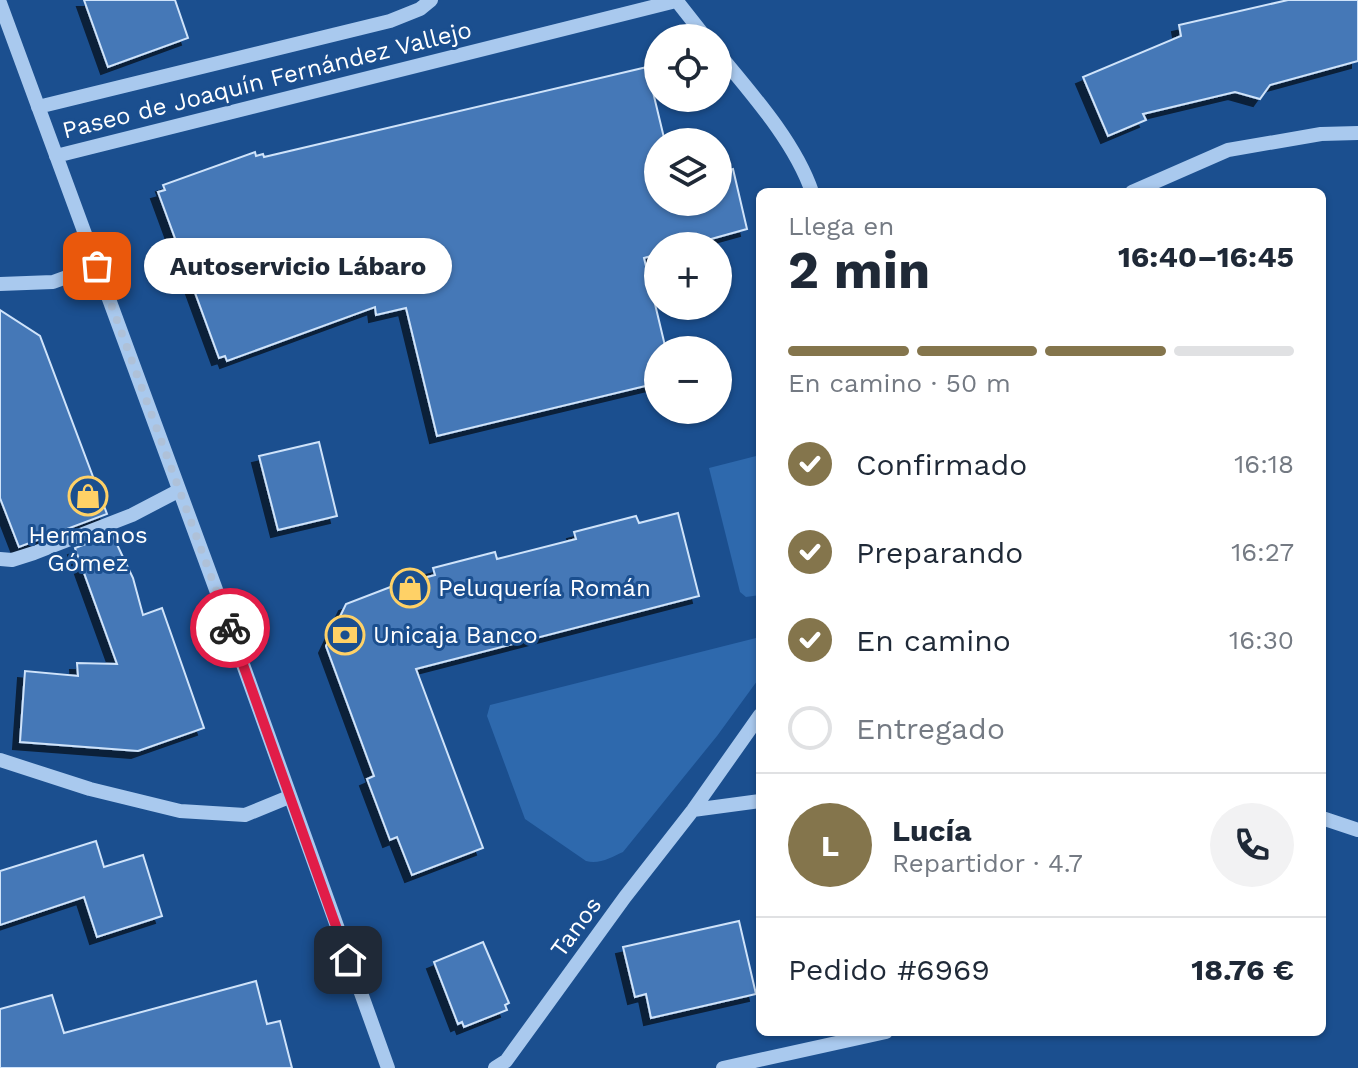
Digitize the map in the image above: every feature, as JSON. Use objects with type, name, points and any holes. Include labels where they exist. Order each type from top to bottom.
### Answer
[{"type":"street","points":[[38,107],[390,21],[420,9],[431,0]]},
{"type":"street","points":[[676,1],[695,24]]},
{"type":"street","name":"Paseo de Joaquín Fernández Vallejo","points":[[56,156],[676,1]]},
{"type":"street","name":"Paseo de Joaquín Fernández Vallejo","points":[[0,3],[388,1068]]},
{"type":"street","points":[[732,70],[790,149],[810,188]]},
{"type":"street","points":[[1141,188],[1228,150],[1321,134],[1358,133]]},
{"type":"street","points":[[0,284],[53,282],[97,266]]},
{"type":"street","points":[[0,559],[12,560],[34,553],[132,515],[178,491]]},
{"type":"street","name":"Tanos","points":[[506,1066],[625,897],[693,810],[756,721]]},
{"type":"street","points":[[0,760],[90,789],[180,811],[245,815],[289,797]]},
{"type":"street","points":[[693,810],[756,802]]},
{"type":"street","points":[[1326,819],[1358,830]]},
{"type":"street","points":[[723,1068],[868,1036]]},
{"type":"shaded area","points":[[756,456],[756,596],[746,597],[740,592],[709,468]]},
{"type":"shaded area","points":[[756,638],[756,682],[623,852],[601,861],[586,861],[525,819],[487,716],[490,705]]},
{"type":"building","points":[[84,0],[175,0],[188,38],[108,67]]},
{"type":"building","points":[[1288,0],[1358,0],[1358,61],[1270,85],[1260,99],[1235,92],[1143,114],[1146,120],[1108,136],[1083,77],[1181,36],[1179,25]]},
{"type":"building","points":[[644,68],[644,112],[658,112],[662,128],[644,128],[644,216],[732,216],[733,169],[747,229],[732,233],[644,232],[644,320],[659,320],[663,336],[644,336],[644,386],[437,436],[406,308],[376,315],[375,307],[227,361],[225,356],[219,358],[158,192],[165,190],[163,185],[255,152],[256,156],[263,154],[264,157]]},
{"type":"building","points":[[0,310],[40,336],[107,514],[19,547],[0,498]]},
{"type":"building","points":[[319,442],[337,516],[278,530],[259,456]]},
{"type":"building","points":[[678,513],[699,596],[416,669],[483,848],[412,875],[397,837],[390,840],[367,779],[374,776],[326,646],[346,604],[393,586],[435,575],[433,568],[495,552],[497,559],[576,539],[574,532],[636,516],[639,523]]},
{"type":"building","points":[[112,534],[133,578],[143,615],[162,608],[204,728],[138,751],[20,742],[25,671],[78,676],[77,663],[117,664],[75,548]]},
{"type":"building","points":[[96,841],[104,867],[143,855],[162,916],[97,937],[84,897],[0,925],[0,871]]},
{"type":"building","points":[[739,921],[756,994],[651,1018],[646,994],[635,997],[623,947]]},
{"type":"building","points":[[483,942],[509,1003],[505,1005],[507,1010],[464,1027],[462,1022],[458,1024],[434,962]]},
{"type":"building","points":[[256,981],[267,1024],[280,1021],[292,1068],[0,1068],[0,1009],[52,995],[64,1033]]},
{"type":"way so far","points":[[97,266],[230,628]]},
{"type":"place","name":"Autoservicio Lábaro","points":[[97,266]]},
{"type":"place","name":"Hermanos Gómez","points":[[88,496]]},
{"type":"place","name":"Peluquería Román","points":[[410,588]]},
{"type":"place","name":"Unicaja Banco","points":[[345,635]]},
{"type":"route","points":[[230,628],[348,960]]}]
